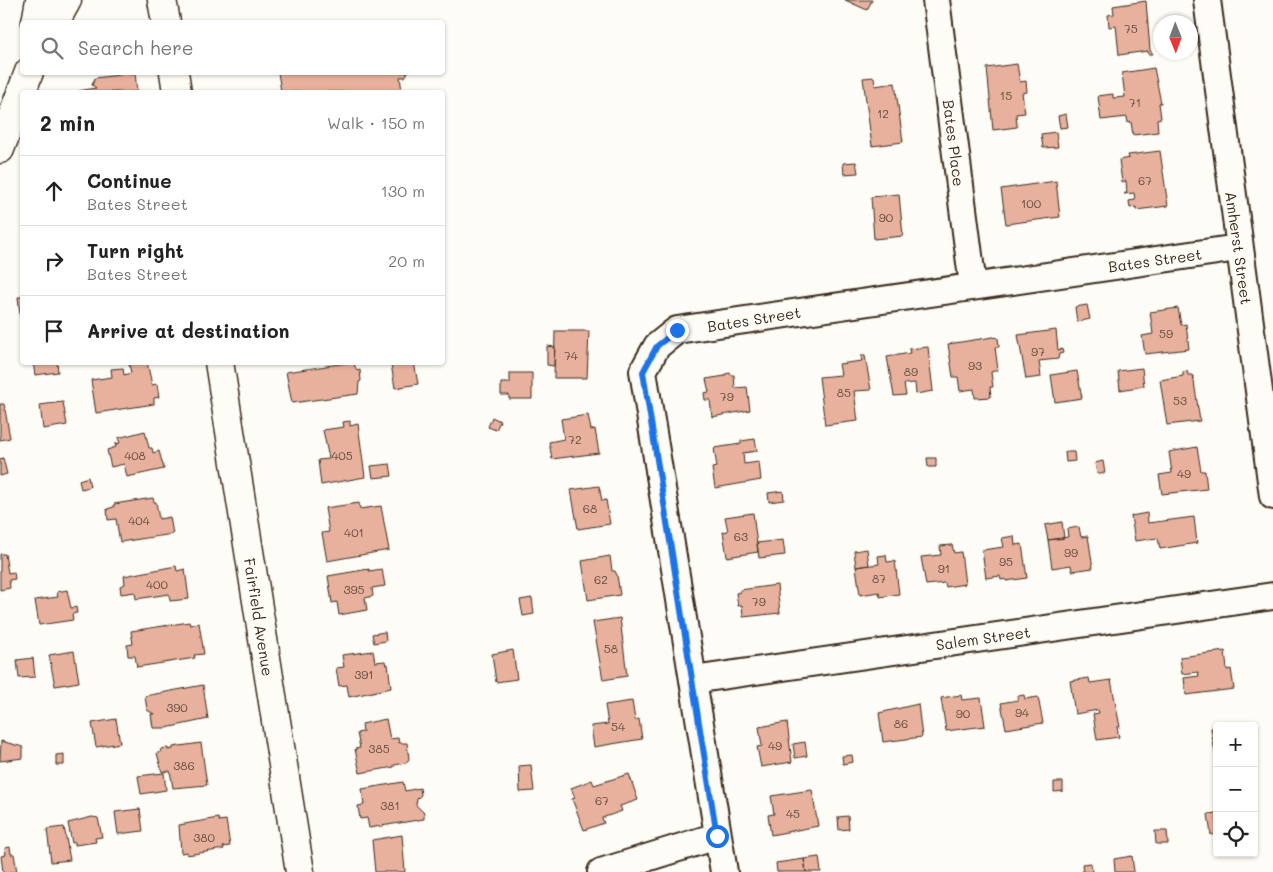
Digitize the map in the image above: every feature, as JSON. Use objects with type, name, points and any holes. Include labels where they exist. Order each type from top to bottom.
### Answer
[{"type":"main road","points":[[36,20],[40,0]]},
{"type":"main road","points":[[56,20],[66,0]]},
{"type":"main road","points":[[162,0],[166,20]]},
{"type":"main road","points":[[22,90],[27,75]]},
{"type":"main road","points":[[174,75],[177,90]]},
{"type":"main road","points":[[0,149],[20,94]]},
{"type":"main road","name":"Fairfield Avenue","points":[[219,365],[300,872]]},
{"type":"street","name":"Bates Place","points":[[936,0],[973,286]]},
{"type":"street","name":"Amherst Street","points":[[1207,0],[1238,248],[1273,496]]},
{"type":"street","name":"Bates Street","points":[[724,872],[643,372],[657,346],[677,330],[1238,248]]},
{"type":"street","name":"Salem Street","points":[[693,680],[1273,596]]},
{"type":"street","points":[[601,872],[717,836]]},
{"type":"building","points":[[845,0],[872,0],[867,10]]},
{"type":"building","points":[[1146,1],[1150,50],[1153,54],[1148,54],[1148,51],[1119,55],[1116,26],[1109,27],[1108,15],[1114,14],[1113,6]]},
{"type":"building","points":[[1017,64],[1020,82],[1026,81],[1027,92],[1022,93],[1025,113],[1016,114],[1017,127],[993,130],[987,68]]},
{"type":"building","points":[[1154,68],[1161,103],[1159,103],[1161,118],[1157,119],[1158,132],[1133,135],[1131,122],[1128,123],[1127,117],[1101,120],[1098,96],[1113,94],[1113,98],[1125,97],[1122,73]]},
{"type":"building","points":[[135,75],[137,90],[84,90],[96,88],[92,85],[95,78]]},
{"type":"building","points":[[278,75],[406,75],[405,77],[400,77],[402,90],[281,90]]},
{"type":"building","points":[[874,77],[875,86],[895,83],[903,142],[872,146],[863,78]]},
{"type":"building","points":[[1066,114],[1068,127],[1060,128],[1058,116]]},
{"type":"building","points":[[1056,132],[1058,147],[1043,148],[1041,134]]},
{"type":"building","points":[[1160,151],[1168,206],[1136,210],[1136,207],[1130,208],[1129,201],[1135,200],[1134,193],[1124,194],[1127,192],[1126,181],[1122,182],[1119,160],[1129,158],[1128,155]]},
{"type":"building","points":[[856,162],[858,173],[844,174],[843,163]]},
{"type":"building","points":[[1056,181],[1060,217],[1006,224],[1001,189]]},
{"type":"building","points":[[899,194],[903,236],[874,239],[871,197]]},
{"type":"building","points":[[18,297],[20,297],[20,314]]},
{"type":"building","points":[[1087,305],[1090,319],[1077,322],[1075,307]]},
{"type":"building","points":[[1178,308],[1181,325],[1186,324],[1189,349],[1145,354],[1142,336],[1153,334],[1150,312]]},
{"type":"building","points":[[1056,330],[1058,350],[1062,349],[1063,353],[1059,354],[1058,359],[1039,361],[1041,377],[1026,379],[1018,335]]},
{"type":"building","points":[[555,331],[589,331],[587,378],[554,378]]},
{"type":"building","points":[[993,337],[998,338],[999,347],[995,347],[998,370],[991,372],[993,387],[990,387],[991,397],[975,398],[974,389],[960,391],[958,377],[953,377],[948,344]]},
{"type":"building","points":[[547,346],[555,347],[554,366],[547,365]]},
{"type":"building","points":[[928,347],[933,391],[916,394],[915,383],[904,384],[906,395],[894,396],[887,357],[910,353],[909,349]]},
{"type":"building","points":[[861,356],[865,356],[871,390],[854,391],[858,421],[825,425],[819,377],[841,375],[839,364],[862,361]]},
{"type":"building","points":[[33,365],[57,365],[58,372],[35,375]]},
{"type":"building","points":[[129,365],[148,365],[152,385],[157,384],[159,397],[154,398],[154,404],[96,413],[91,380],[112,377],[111,369],[123,368],[124,375],[131,373]]},
{"type":"building","points":[[333,365],[354,365],[357,371],[360,370],[361,381],[359,382],[358,394],[292,403],[286,372]]},
{"type":"building","points":[[391,365],[415,365],[418,384],[395,388]]},
{"type":"building","points":[[1142,368],[1144,386],[1120,390],[1118,371]]},
{"type":"building","points":[[1077,371],[1082,398],[1055,402],[1051,375]]},
{"type":"building","points":[[1187,371],[1188,375],[1193,375],[1200,421],[1167,425],[1160,380],[1183,376],[1183,372]]},
{"type":"building","points":[[510,373],[532,373],[532,399],[509,399],[509,395],[501,395],[501,383],[510,383]]},
{"type":"building","points":[[730,373],[734,375],[735,388],[747,387],[750,410],[712,417],[710,400],[705,400],[704,393],[709,392],[706,379],[725,376],[725,374]]},
{"type":"building","points":[[63,402],[67,425],[43,429],[40,405]]},
{"type":"building","points":[[0,404],[4,404],[10,438],[0,440]]},
{"type":"building","points":[[588,415],[591,430],[595,429],[599,453],[552,459],[549,442],[564,439],[561,419]]},
{"type":"building","points":[[492,417],[500,421],[496,430],[488,427]]},
{"type":"building","points":[[350,421],[350,426],[358,424],[365,477],[321,485],[318,460],[329,459],[323,430],[344,427],[343,422]]},
{"type":"building","points":[[145,431],[149,448],[152,448],[153,453],[159,451],[164,469],[127,477],[124,464],[111,467],[107,450],[116,447],[115,444],[120,443],[118,438]]},
{"type":"building","points":[[755,439],[757,451],[743,453],[744,464],[759,462],[761,480],[715,488],[712,468],[717,467],[714,448],[741,444],[741,441]]},
{"type":"building","points":[[1197,447],[1201,471],[1205,471],[1207,489],[1162,494],[1159,475],[1172,473],[1169,452]]},
{"type":"building","points":[[1065,452],[1074,452],[1075,461],[1066,462]]},
{"type":"building","points":[[3,458],[7,474],[0,476],[0,459]]},
{"type":"building","points":[[927,458],[936,458],[936,467],[928,467]]},
{"type":"building","points":[[1103,461],[1105,473],[1097,474],[1095,463]]},
{"type":"building","points":[[390,464],[392,476],[373,478],[371,466]]},
{"type":"building","points":[[88,477],[90,487],[81,489],[79,480]]},
{"type":"building","points":[[599,486],[602,501],[606,500],[610,524],[578,529],[571,490]]},
{"type":"building","points":[[783,491],[784,500],[769,502],[768,493]]},
{"type":"building","points":[[153,498],[154,502],[156,502],[159,519],[170,517],[173,534],[120,542],[116,519],[108,520],[107,509],[114,507],[114,504]]},
{"type":"building","points":[[359,503],[360,509],[381,506],[389,550],[327,561],[322,533],[329,532],[325,508]]},
{"type":"building","points":[[753,513],[758,552],[727,557],[723,532],[728,531],[725,517]]},
{"type":"building","points":[[1147,513],[1148,523],[1194,517],[1197,543],[1160,549],[1158,538],[1135,541],[1131,516]]},
{"type":"building","points":[[1062,522],[1064,538],[1048,540],[1045,525]]},
{"type":"building","points":[[1079,527],[1081,537],[1088,536],[1093,568],[1072,571],[1071,565],[1052,568],[1048,540],[1068,537],[1067,529]]},
{"type":"building","points":[[1014,536],[1015,545],[1022,544],[1027,578],[1006,581],[1006,579],[1001,580],[1000,576],[986,578],[982,550],[1004,547],[1002,538]]},
{"type":"building","points":[[783,540],[785,555],[759,558],[757,543]]},
{"type":"building","points":[[952,545],[954,553],[961,552],[965,584],[946,587],[945,583],[926,585],[921,557],[941,555],[940,546]]},
{"type":"building","points":[[867,549],[869,565],[856,567],[854,551]]},
{"type":"building","points":[[0,554],[5,554],[8,573],[14,572],[15,579],[9,580],[10,588],[0,590]]},
{"type":"building","points":[[886,555],[887,562],[895,561],[899,594],[880,597],[879,592],[860,595],[856,567],[879,564],[878,556]]},
{"type":"building","points":[[610,556],[612,571],[615,571],[617,575],[620,595],[588,600],[582,561]]},
{"type":"building","points":[[176,566],[177,571],[185,569],[189,599],[170,601],[169,594],[136,599],[135,592],[121,594],[120,586],[125,584],[124,576]]},
{"type":"building","points":[[369,569],[369,571],[382,569],[385,586],[372,588],[373,596],[365,598],[367,610],[339,615],[337,602],[332,603],[328,576]]},
{"type":"building","points":[[777,585],[780,613],[743,617],[742,605],[738,606],[736,593],[740,592],[740,590]]},
{"type":"building","points":[[67,590],[71,608],[76,607],[77,613],[72,614],[73,620],[39,625],[35,600],[58,597],[57,592]]},
{"type":"building","points":[[532,598],[534,614],[523,616],[520,600]]},
{"type":"building","points":[[620,618],[627,676],[603,680],[593,622]]},
{"type":"building","points":[[189,622],[190,625],[199,623],[204,654],[194,655],[195,658],[137,667],[135,656],[128,656],[127,645],[133,644],[131,631]]},
{"type":"building","points":[[385,632],[386,641],[374,643],[372,634]]},
{"type":"building","points":[[513,650],[517,679],[496,682],[492,654]]},
{"type":"building","points":[[74,651],[79,682],[55,686],[49,655]]},
{"type":"building","points":[[373,651],[375,662],[385,661],[386,665],[388,664],[391,688],[349,697],[347,685],[339,686],[336,668],[344,667],[342,655]]},
{"type":"building","points":[[1225,651],[1227,670],[1231,669],[1234,689],[1186,695],[1184,678],[1199,676],[1198,672],[1182,674],[1180,657]]},
{"type":"building","points":[[33,658],[35,677],[19,678],[17,660]]},
{"type":"building","points":[[1089,678],[1090,683],[1111,680],[1120,727],[1117,727],[1119,737],[1097,740],[1093,714],[1099,713],[1098,710],[1075,714],[1070,681]]},
{"type":"building","points":[[203,685],[208,719],[166,728],[153,728],[151,714],[154,714],[147,710],[145,696]]},
{"type":"building","points":[[961,695],[962,700],[981,698],[985,726],[946,731],[941,698]]},
{"type":"building","points":[[1024,695],[1025,699],[1038,697],[1043,723],[1006,729],[1001,703],[1018,700],[1018,696]]},
{"type":"building","points":[[632,701],[635,720],[639,719],[642,739],[594,747],[591,726],[608,724],[605,705]]},
{"type":"building","points":[[918,704],[922,737],[883,742],[879,713]]},
{"type":"building","points":[[116,719],[120,743],[96,747],[92,723]]},
{"type":"building","points":[[386,719],[390,739],[398,738],[399,743],[407,743],[409,759],[406,763],[394,765],[394,767],[360,773],[355,749],[360,748],[357,733],[363,732],[362,724]]},
{"type":"building","points":[[787,722],[792,762],[761,767],[757,747],[762,746],[759,727]]},
{"type":"building","points":[[1,741],[23,747],[23,758],[0,761]]},
{"type":"building","points":[[805,742],[807,756],[795,758],[793,744]]},
{"type":"building","points":[[201,743],[207,785],[173,788],[170,771],[162,772],[157,753],[160,753],[161,749],[168,748],[168,750],[173,749],[173,747]]},
{"type":"building","points":[[64,754],[64,765],[56,765],[56,755]]},
{"type":"building","points":[[852,755],[853,762],[843,764],[842,756]]},
{"type":"building","points":[[531,765],[534,791],[520,792],[519,766]]},
{"type":"building","points":[[164,773],[166,790],[141,794],[138,776]]},
{"type":"building","points":[[629,774],[638,800],[620,806],[622,811],[602,818],[604,823],[584,830],[572,799],[575,798],[571,788],[592,780],[594,785]]},
{"type":"building","points":[[403,782],[405,791],[420,788],[421,795],[417,799],[416,805],[424,813],[424,819],[369,828],[367,818],[360,819],[358,806],[364,805],[362,789]]},
{"type":"building","points":[[1054,782],[1063,782],[1063,791],[1054,792]]},
{"type":"building","points":[[812,790],[818,826],[771,835],[768,815],[774,814],[771,796]]},
{"type":"building","points":[[140,809],[143,831],[118,834],[115,812]]},
{"type":"building","points":[[1213,813],[1213,835],[1211,835],[1208,814]]},
{"type":"building","points":[[848,816],[849,829],[839,830],[838,817]]},
{"type":"building","points":[[92,817],[98,818],[102,837],[95,838],[96,842],[75,845],[75,842],[72,843],[68,823]]},
{"type":"building","points":[[218,818],[219,821],[226,820],[230,846],[223,847],[224,849],[187,855],[187,852],[181,853],[179,825]]},
{"type":"building","points":[[64,827],[70,860],[51,862],[47,829]]},
{"type":"building","points":[[1155,831],[1167,831],[1168,844],[1156,844]]},
{"type":"building","points":[[402,835],[405,872],[375,872],[372,840]]},
{"type":"building","points":[[10,847],[11,854],[14,854],[17,872],[3,872],[1,856],[6,855],[5,848]]},
{"type":"building","points":[[1132,856],[1134,872],[1115,872],[1114,859]]},
{"type":"building","points":[[819,857],[821,872],[806,872],[804,859]]},
{"type":"building","points":[[804,859],[806,872],[777,872],[776,863]]},
{"type":"building","points":[[1091,863],[1092,872],[1083,872],[1082,864]]},
{"type":"route","points":[[677,330],[657,346],[643,372],[717,836]]}]
